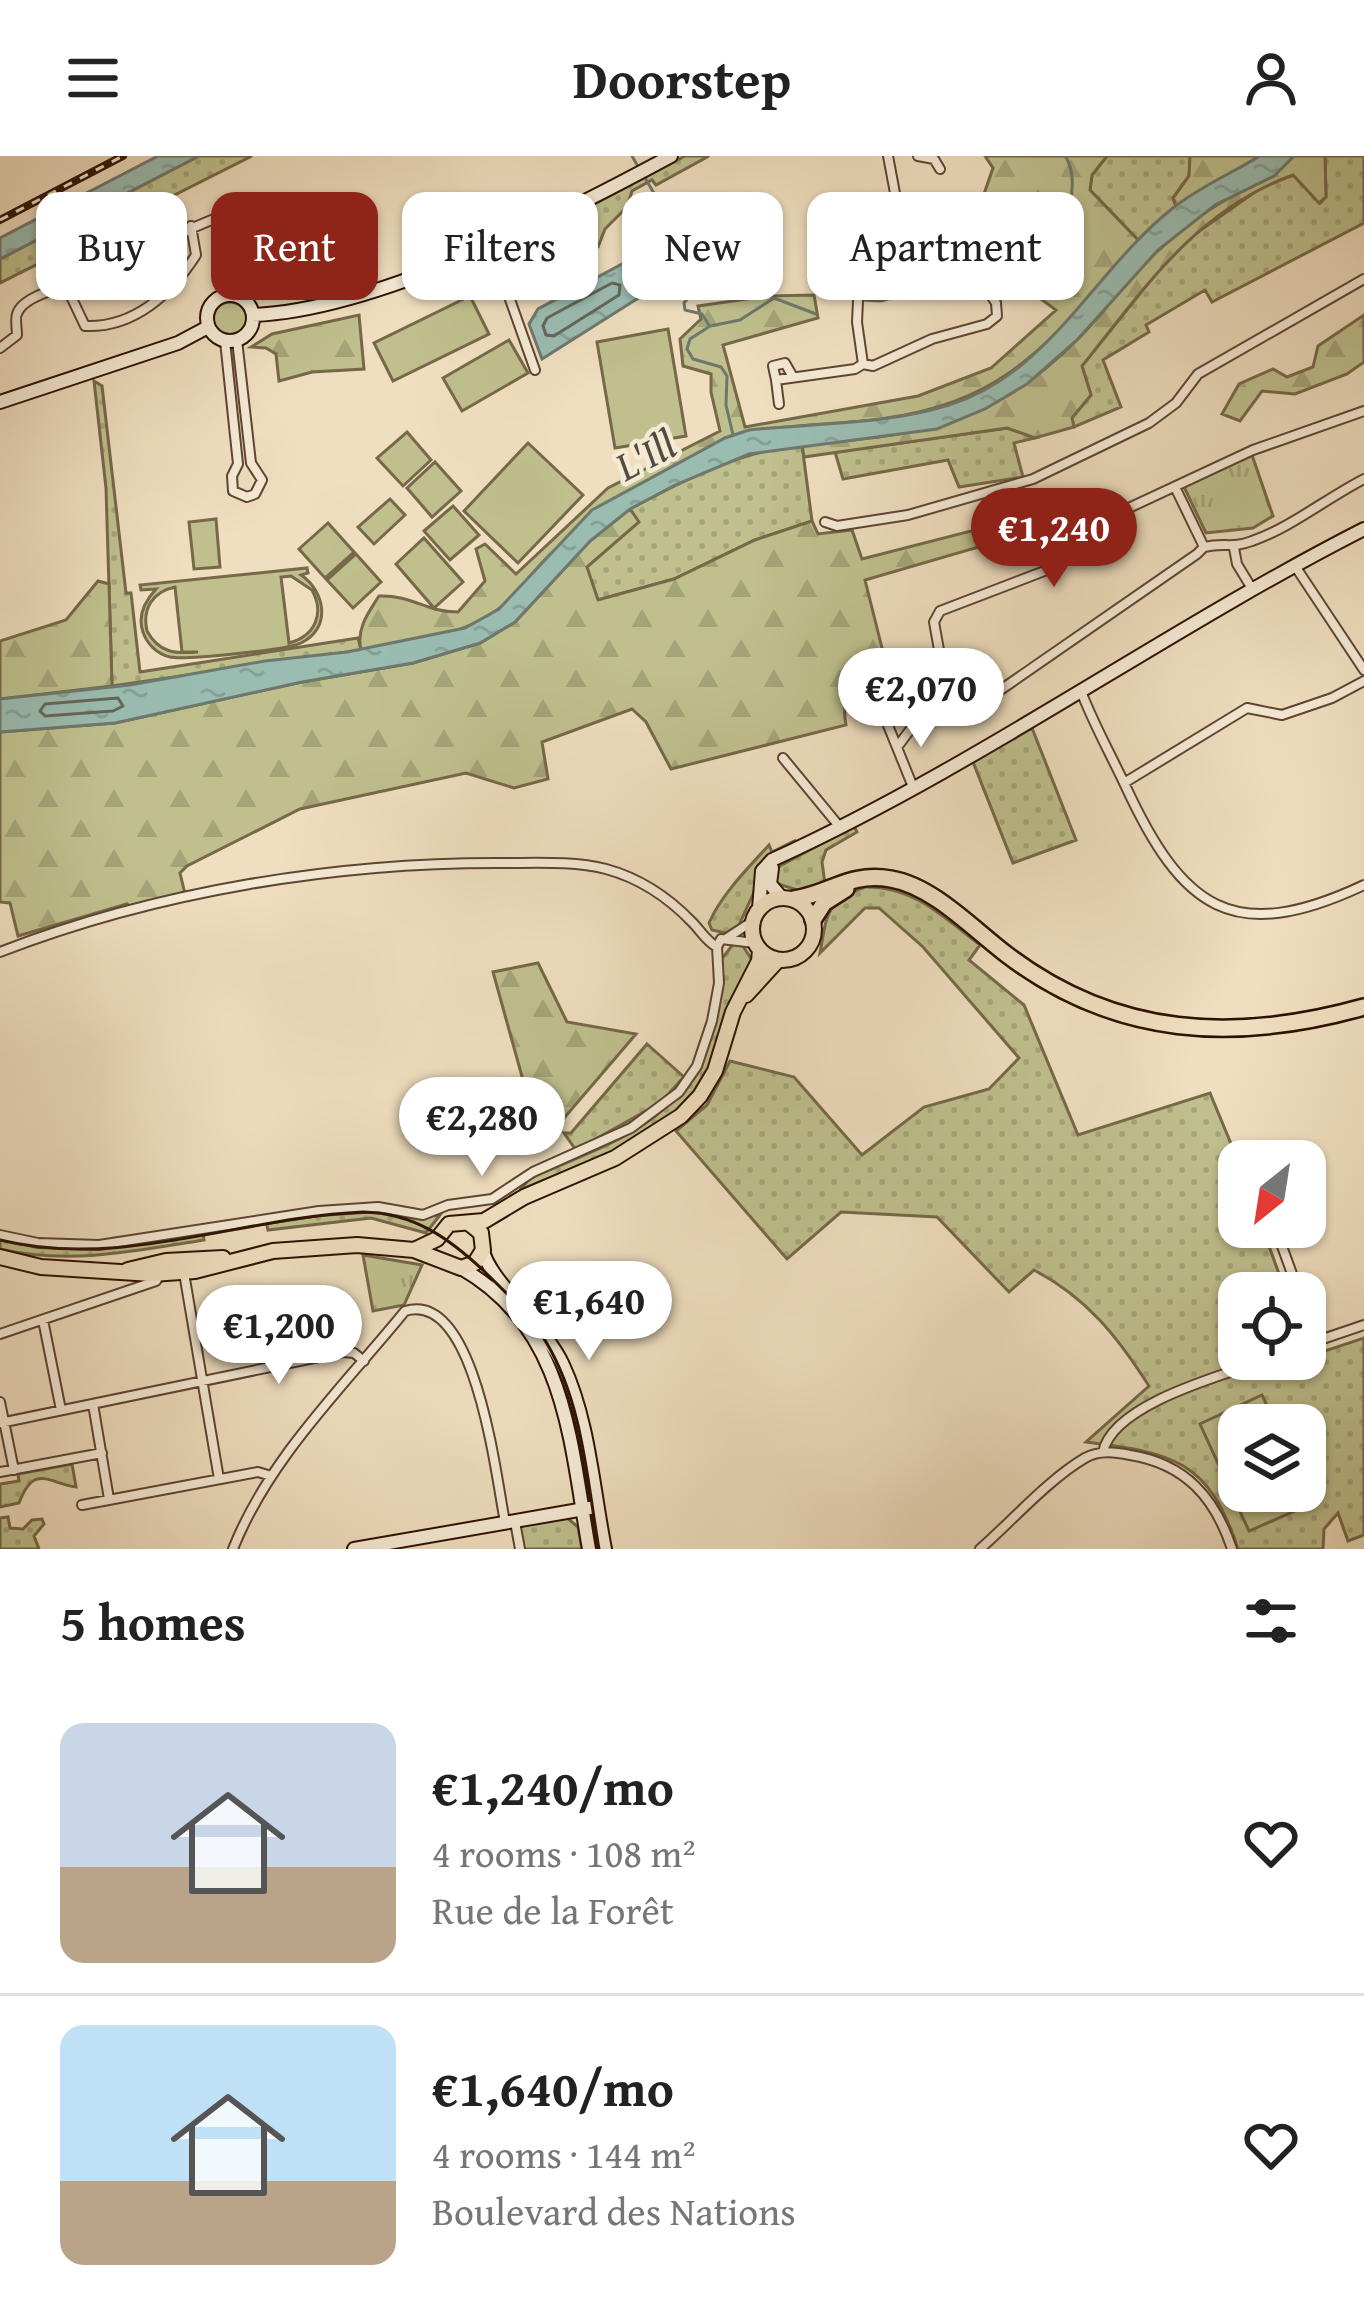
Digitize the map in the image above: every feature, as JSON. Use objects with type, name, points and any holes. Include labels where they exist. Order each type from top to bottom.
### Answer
[{"type":"highway","points":[[787,898],[858,877],[913,887],[1024,968],[1075,998],[1130,1017],[1202,1029],[1259,1029],[1364,1007]]},
{"type":"highway","points":[[813,920],[835,895],[878,879]]},
{"type":"main road","points":[[598,193],[671,156]]},
{"type":"main road","points":[[253,315],[282,314],[402,280]]},
{"type":"main road","points":[[208,327],[208,308],[220,300]]},
{"type":"main road","points":[[208,327],[231,340],[249,332],[253,315],[242,300]]},
{"type":"main road","points":[[0,402],[178,343],[208,327]]},
{"type":"main road","points":[[414,1250],[437,1239],[449,1224],[484,1221],[621,1154],[673,1123],[700,1096],[715,1071],[759,961],[756,915],[765,866],[994,746],[1251,587],[1364,529]]},
{"type":"main road","points":[[758,947],[778,959],[791,959],[805,951],[814,936],[813,920],[772,888],[769,874],[793,851]]},
{"type":"main road","points":[[756,915],[787,898]]},
{"type":"main road","points":[[741,998],[778,959]]},
{"type":"main road","points":[[0,1257],[82,1271],[160,1274],[233,1258],[343,1244],[414,1250],[461,1268],[475,1263],[510,1206]]},
{"type":"main road","points":[[470,1224],[483,1244],[487,1266],[534,1318],[565,1369],[575,1397],[605,1549]]},
{"type":"main road","points":[[437,1239],[440,1257]]},
{"type":"main road","points":[[128,1270],[140,1264],[179,1268]]},
{"type":"main road","points":[[461,1268],[518,1319],[552,1370],[566,1414],[589,1549]]},
{"type":"main road","points":[[354,1549],[597,1507]]},
{"type":"street","points":[[887,156],[895,192]]},
{"type":"street","points":[[918,156],[934,159],[940,169]]},
{"type":"street","points":[[187,228],[211,220]]},
{"type":"street","points":[[187,270],[196,256],[191,226]]},
{"type":"street","points":[[825,522],[837,526],[908,514],[1033,478],[1150,422],[1177,403],[1198,374],[1364,279]]},
{"type":"street","points":[[0,348],[17,335],[20,307],[36,299]]},
{"type":"street","points":[[73,300],[85,326],[128,318],[160,300]]},
{"type":"street","points":[[510,300],[536,370]]},
{"type":"street","points":[[858,300],[863,364]]},
{"type":"street","points":[[776,380],[885,363],[932,339],[987,324],[998,309],[992,300]]},
{"type":"street","points":[[231,340],[251,463],[262,480],[255,494],[247,497],[233,491],[231,483],[238,464],[231,340]]},
{"type":"street","points":[[779,404],[773,366],[785,363],[794,377]]},
{"type":"street","points":[[898,746],[945,682],[934,622],[940,611],[1047,570],[1088,527],[1294,433],[1364,411]]},
{"type":"street","points":[[945,682],[988,694],[998,692],[1204,548],[1219,544],[1234,548],[1256,541],[1364,478]]},
{"type":"street","points":[[1175,488],[1204,548]]},
{"type":"street","points":[[1234,548],[1237,564],[1251,587]]},
{"type":"street","points":[[1294,565],[1364,670]]},
{"type":"street","points":[[1124,783],[1247,708],[1282,715],[1364,681]]},
{"type":"street","points":[[914,788],[883,712],[897,691],[926,707]]},
{"type":"street","points":[[1081,692],[1144,824],[1179,878],[1203,899],[1225,910],[1256,914],[1298,910],[1364,885]]},
{"type":"street","points":[[783,758],[844,825]]},
{"type":"street","points":[[0,952],[210,893],[444,862],[607,869],[662,896],[722,942],[758,947]]},
{"type":"street","points":[[0,1235],[99,1245],[362,1206],[430,1214],[448,1205],[492,1199],[533,1172],[604,1144],[657,1112],[693,1074],[718,991],[722,942],[756,915]]},
{"type":"street","points":[[179,1268],[219,1479]]},
{"type":"street","points":[[0,1334],[156,1281],[160,1274]]},
{"type":"street","points":[[233,1549],[246,1516],[271,1476],[405,1311],[421,1309],[449,1327],[461,1343],[484,1410],[520,1549]]},
{"type":"street","points":[[43,1320],[61,1410]]},
{"type":"street","points":[[1326,1338],[1364,1325]]},
{"type":"street","points":[[2,1422],[343,1352],[364,1361]]},
{"type":"street","points":[[1103,1453],[1109,1436],[1138,1412],[1218,1377]]},
{"type":"street","points":[[0,1402],[14,1470]]},
{"type":"street","points":[[93,1404],[109,1499]]},
{"type":"street","points":[[0,1472],[101,1453]]},
{"type":"street","points":[[980,1549],[1077,1464],[1103,1453],[1150,1459],[1191,1479],[1218,1511],[1232,1549]]},
{"type":"street","points":[[82,1504],[259,1472],[271,1476]]},
{"type":"green space","points":[[199,156],[252,156],[181,192],[129,192]]},
{"type":"green space","points":[[685,156],[709,156],[656,185],[652,180],[622,192],[622,212],[605,229],[598,247],[598,202]]},
{"type":"green space","points":[[985,156],[1107,156],[1092,175],[1090,190],[1140,242],[1056,334],[1028,358],[966,397],[927,410],[725,438],[556,549],[505,604],[482,619],[432,638],[361,650],[362,628],[379,596],[458,612],[485,581],[476,549],[485,544],[516,574],[608,488],[720,431],[711,374],[683,366],[680,339],[701,319],[698,306],[783,300],[783,296],[807,295],[807,300],[815,300],[818,318],[723,345],[745,427],[918,396],[991,368],[1056,310],[1042,300],[1084,300],[1084,192],[985,192],[993,168]]},
{"type":"green space","points":[[1107,156],[1190,156],[1189,176],[1173,198],[1176,206],[1140,242],[1090,190],[1092,175]]},
{"type":"green space","points":[[1190,156],[1260,156],[1176,206],[1173,198],[1189,176]]},
{"type":"green space","points":[[1294,156],[1325,156],[1326,197],[1319,203],[1293,175],[1259,190],[1200,231],[1150,281],[1082,366],[1091,395],[1072,418],[1074,427],[1035,438],[1007,428],[804,457],[802,445],[918,430],[983,409],[1014,392],[1078,339],[1180,232]]},
{"type":"green space","points":[[1325,156],[1364,156],[1364,223],[1212,302],[1205,290],[1146,325],[1149,332],[1103,360],[1121,407],[1074,427],[1072,418],[1091,395],[1082,366],[1178,246],[1265,185],[1294,175],[1320,203],[1326,197]]},
{"type":"green space","points":[[36,240],[36,265],[0,283],[0,259]]},
{"type":"green space","points":[[462,300],[472,300],[489,334],[393,381],[374,343]]},
{"type":"green space","points":[[230,302],[242,307],[247,319],[242,331],[230,336],[218,331],[213,319],[218,307]]},
{"type":"green space","points":[[359,315],[364,369],[312,372],[279,381],[276,354],[251,347],[272,334]]},
{"type":"green space","points":[[1364,315],[1364,362],[1347,374],[1295,394],[1262,391],[1240,421],[1222,414],[1239,384],[1273,369],[1287,377],[1313,367],[1318,346]]},
{"type":"green space","points":[[668,329],[686,436],[615,448],[597,342]]},
{"type":"green space","points":[[509,340],[528,373],[462,411],[443,378]]},
{"type":"green space","points":[[94,381],[102,386],[140,672],[358,638],[361,650],[112,686],[106,488]]},
{"type":"green space","points":[[1008,428],[1035,438],[1014,443],[1023,477],[959,487],[948,460],[843,479],[835,452]]},
{"type":"green space","points":[[407,432],[431,460],[403,486],[377,458]]},
{"type":"green space","points":[[528,443],[583,495],[518,563],[464,511]]},
{"type":"green space","points":[[802,445],[812,521],[755,540],[674,579],[598,600],[586,567],[638,522],[630,509],[735,460]]},
{"type":"green space","points":[[1252,455],[1273,516],[1253,528],[1206,533],[1184,487]]},
{"type":"green space","points":[[435,462],[461,491],[432,517],[407,488]]},
{"type":"green space","points":[[390,499],[405,515],[374,544],[358,527]]},
{"type":"green space","points":[[453,506],[479,535],[450,560],[424,531]]},
{"type":"green space","points":[[1069,506],[1044,528],[865,580],[884,656],[849,693],[846,725],[671,769],[646,722],[632,709],[542,742],[548,779],[514,788],[466,773],[300,809],[187,866],[180,873],[185,894],[133,909],[127,904],[18,936],[10,903],[0,902],[0,732],[115,723],[413,663],[480,643],[515,622],[590,541],[630,509],[639,522],[587,567],[598,600],[674,579],[755,540],[812,521],[818,534],[852,530],[862,559]]},
{"type":"green space","points":[[216,519],[220,567],[194,569],[189,522]]},
{"type":"green space","points":[[328,523],[354,552],[325,578],[299,549]]},
{"type":"green space","points":[[424,538],[463,582],[434,608],[396,564]]},
{"type":"green space","points":[[356,554],[381,582],[353,608],[327,580]]},
{"type":"green space","points":[[307,568],[308,573],[301,575],[320,600],[321,619],[311,636],[292,646],[170,657],[157,651],[145,636],[142,614],[156,589],[141,590],[140,585]],"holes":[[[291,576],[312,590],[318,607],[311,629],[289,643],[281,577]],[[175,587],[182,652],[198,652],[182,653],[168,650],[147,631],[150,603]]]},
{"type":"green space","points":[[98,581],[109,584],[112,686],[0,699],[0,641],[66,620]]},
{"type":"green space","points":[[1032,728],[1076,840],[1013,863],[973,762]]},
{"type":"green space","points":[[854,826],[857,832],[826,850],[822,862],[825,884],[800,891],[775,883],[774,871],[780,866]]},
{"type":"green space","points":[[796,840],[769,859],[739,925],[726,933],[712,930],[709,923],[720,902],[769,845],[772,852]]},
{"type":"green space","points":[[865,887],[898,892],[940,914],[980,945],[969,960],[1024,1005],[1078,1135],[1210,1093],[1229,1140],[1218,1140],[1218,1248],[1270,1248],[1278,1272],[1218,1272],[1218,1380],[1326,1380],[1326,1351],[1364,1338],[1364,1535],[1348,1541],[1338,1513],[1324,1529],[1323,1549],[1238,1549],[1223,1512],[1326,1512],[1326,1404],[1218,1404],[1218,1503],[1200,1479],[1165,1457],[1086,1442],[1149,1386],[1113,1335],[1053,1281],[1034,1270],[1009,1292],[937,1217],[841,1212],[787,1259],[676,1131],[707,1105],[730,1061],[794,1077],[862,1155],[924,1107],[989,1089],[1019,1058],[923,947],[879,908],[865,908],[820,953],[830,911],[842,898]]},
{"type":"green space","points":[[734,943],[741,943],[752,960],[729,1003],[707,1077],[678,1112],[626,1147],[520,1190],[530,1178],[644,1124],[687,1084],[714,1024],[721,960]]},
{"type":"green space","points":[[538,963],[567,1022],[636,1034],[541,1145],[493,972]]},
{"type":"green space","points":[[647,1044],[684,1077],[660,1103],[576,1150],[564,1133],[571,1133]]},
{"type":"green space","points":[[354,1209],[440,1215],[426,1233],[371,1218],[268,1230],[266,1221]]},
{"type":"green space","points":[[203,1231],[204,1240],[102,1255],[51,1256],[0,1249],[0,1238],[120,1245]]},
{"type":"green space","points":[[363,1255],[422,1265],[404,1305],[373,1311]]},
{"type":"green space","points":[[1262,1395],[1266,1404],[1243,1404]]},
{"type":"green space","points":[[1218,1416],[1218,1463],[1200,1424]]},
{"type":"green space","points":[[72,1464],[76,1487],[36,1479],[19,1503],[0,1507],[0,1484],[19,1481],[18,1474]]},
{"type":"green space","points":[[1240,1512],[1292,1512],[1249,1531]]},
{"type":"green space","points":[[561,1513],[578,1527],[582,1549],[520,1549],[514,1521]]},
{"type":"green space","points":[[8,1517],[10,1528],[23,1529],[32,1520],[42,1519],[44,1524],[34,1536],[39,1549],[0,1549],[0,1518]]},
{"type":"water","points":[[158,156],[199,156],[129,192],[89,192]]},
{"type":"water","name":"L'Ill","points":[[1260,156],[1294,156],[1274,176],[1215,205],[1158,250],[1077,340],[1027,384],[937,429],[749,454],[675,485],[630,509],[590,541],[515,622],[480,643],[413,663],[115,723],[0,732],[0,699],[347,652],[465,628],[499,609],[592,510],[725,438],[749,430],[900,416],[949,405],[985,390],[1044,345],[1119,260],[1173,208]]},
{"type":"water","points":[[36,219],[36,240],[0,259],[0,238]]},
{"type":"water","points":[[622,264],[622,300],[635,300],[542,359],[529,324],[538,309],[555,300],[598,300],[598,277]]},
{"type":"waterway","points":[[632,156],[640,170]]},
{"type":"waterway","points":[[1065,156],[1072,192]]},
{"type":"waterway","points":[[645,178],[700,271],[685,310],[702,314],[709,325]]},
{"type":"waterway","points":[[733,435],[726,405],[727,376],[721,367],[693,359],[687,349],[690,339],[710,326],[740,320],[774,298],[816,314]]},
{"type":"tram line","points":[[0,1240],[91,1249],[363,1212],[415,1222],[458,1248],[485,1272],[546,1342],[576,1416],[599,1549]]},
{"type":"railway","points":[[0,220],[123,156]]}]
